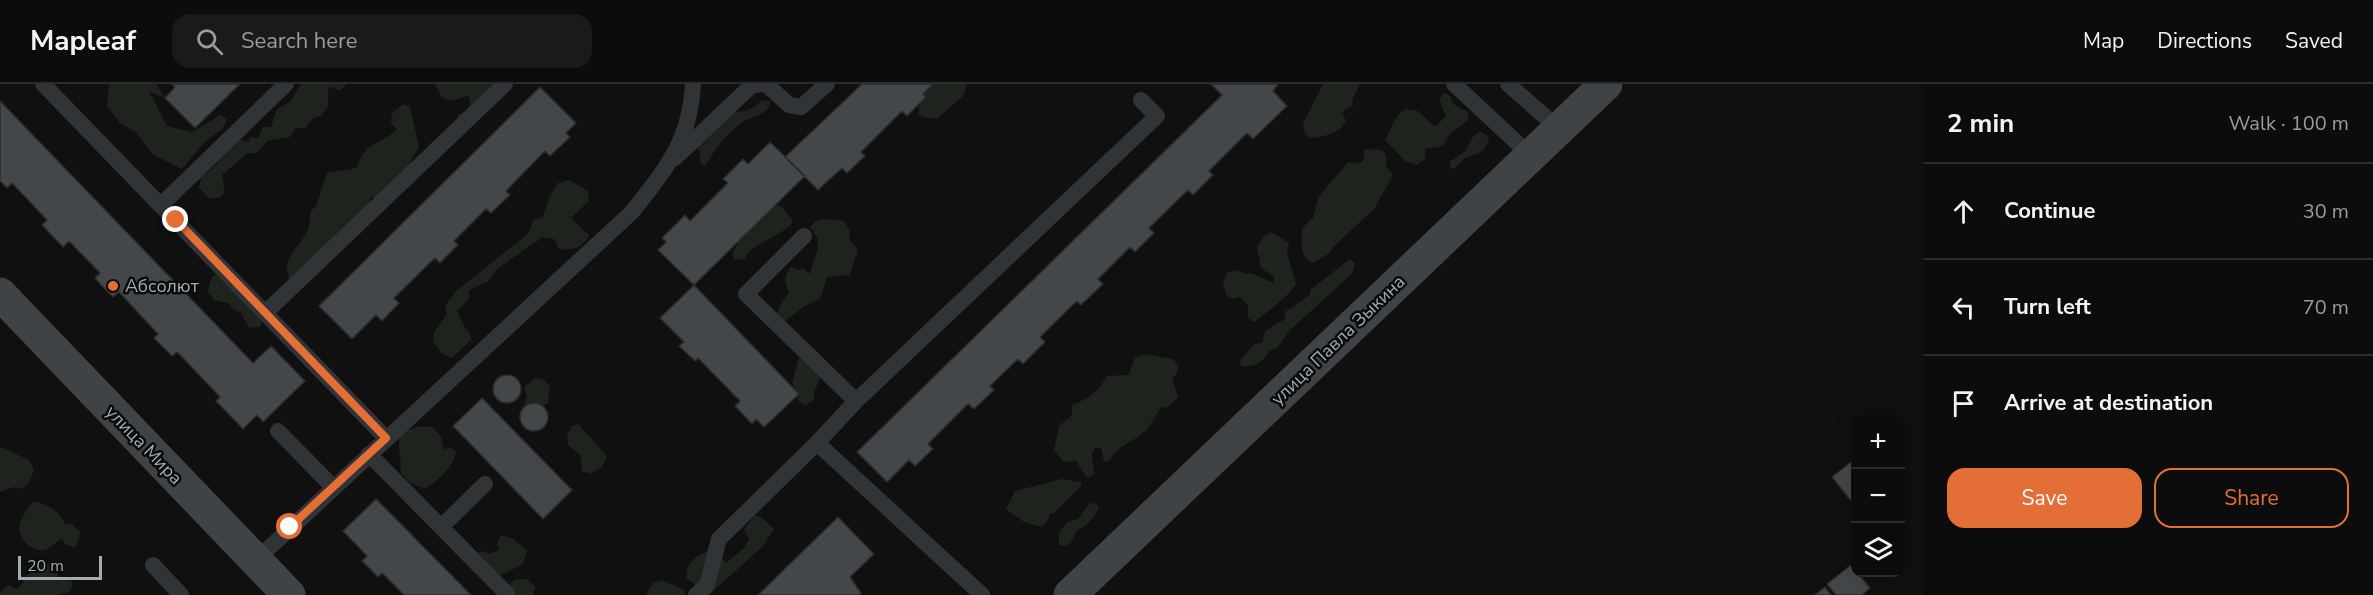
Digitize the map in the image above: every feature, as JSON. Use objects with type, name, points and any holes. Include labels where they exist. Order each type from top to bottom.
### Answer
[{"type":"main road","name":"улица Павла Зыкина","points":[[1070,595],[1606,84]]},
{"type":"main road","name":"улица Мира","points":[[0,294],[289,595]]},
{"type":"lane","points":[[43,84],[386,438]]},
{"type":"lane","points":[[161,205],[286,84]]},
{"type":"lane","points":[[266,313],[505,84]]},
{"type":"lane","points":[[670,163],[692,112],[693,84]]},
{"type":"lane","points":[[256,560],[632,212],[670,163],[751,86],[764,84],[789,105],[801,107],[827,84]]},
{"type":"lane","points":[[1454,84],[1531,156]]},
{"type":"lane","points":[[1508,84],[1559,129]]},
{"type":"lane","points":[[696,595],[707,585],[719,539],[817,443],[856,401],[1157,116],[1141,100]]},
{"type":"lane","points":[[804,236],[746,294],[856,401]]},
{"type":"lane","points":[[278,431],[333,487]]},
{"type":"lane","points":[[817,443],[982,595]]},
{"type":"lane","points":[[369,454],[508,595]]},
{"type":"lane","points":[[441,527],[485,484]]},
{"type":"lane","points":[[153,565],[181,595]]},
{"type":"shaded area","points":[[109,84],[156,84],[165,98],[149,91],[167,126],[192,132],[221,115],[227,120],[182,169],[152,154],[136,132],[120,123],[107,106]]},
{"type":"shaded area","points":[[301,84],[347,84],[340,90],[328,87],[328,107],[321,116],[313,118],[305,129],[296,127],[290,137],[267,141],[257,153],[247,153],[222,175],[225,193],[219,198],[209,198],[199,188],[201,177],[215,165],[237,139],[248,142],[251,137],[258,138],[263,127],[271,127],[277,109],[290,102]]},
{"type":"shaded area","points":[[435,84],[510,84],[458,124],[457,116],[470,108],[469,96],[450,101],[441,96]]},
{"type":"shaded area","points":[[933,84],[967,84],[964,95],[937,119],[922,117],[918,113],[920,103],[926,98],[923,94]]},
{"type":"shaded area","points":[[1323,84],[1359,84],[1353,106],[1345,110],[1342,115],[1346,120],[1343,125],[1327,135],[1311,138],[1305,134],[1303,124]]},
{"type":"shaded area","points":[[1444,93],[1450,96],[1453,104],[1468,112],[1468,120],[1450,134],[1443,146],[1425,149],[1425,159],[1417,165],[1405,161],[1385,140],[1397,116],[1405,109],[1418,111],[1435,127],[1446,116],[1439,100]]},
{"type":"shaded area","points":[[763,100],[771,101],[767,110],[736,127],[716,149],[705,167],[700,161],[700,152],[696,147],[732,113],[749,110]]},
{"type":"shaded area","points":[[403,104],[410,107],[419,147],[409,164],[412,173],[385,199],[371,197],[369,205],[295,279],[289,278],[287,270],[290,257],[306,233],[310,212],[316,206],[327,173],[357,168],[369,147],[391,135],[397,129],[391,123],[392,113]]},
{"type":"shaded area","points":[[1480,131],[1489,137],[1484,149],[1465,158],[1454,169],[1450,168],[1450,162],[1466,150],[1471,139]]},
{"type":"shaded area","points":[[1366,149],[1382,150],[1386,155],[1386,165],[1393,176],[1374,209],[1332,248],[1330,253],[1313,263],[1303,253],[1302,228],[1313,218],[1319,196],[1348,162],[1361,163],[1365,158],[1363,152]]},
{"type":"shaded area","points":[[569,180],[588,191],[589,201],[571,218],[589,235],[587,239],[577,248],[564,250],[559,249],[554,239],[543,237],[498,268],[489,281],[469,290],[469,299],[457,311],[470,333],[471,340],[452,358],[441,353],[433,341],[434,332],[447,314],[445,306],[455,292],[529,233],[533,220],[543,217],[549,198],[558,183]]},
{"type":"shaded area","points":[[775,205],[781,206],[792,219],[792,223],[753,249],[745,259],[734,260],[732,254],[741,238]]},
{"type":"shaded area","points":[[825,219],[844,221],[850,231],[849,239],[858,250],[850,275],[827,277],[820,299],[805,306],[785,321],[777,315],[780,305],[789,292],[786,282],[787,273],[791,267],[798,270],[803,268],[810,274],[818,245],[810,227],[815,221]]},
{"type":"shaded area","points":[[1271,232],[1289,243],[1287,253],[1296,284],[1283,299],[1254,322],[1248,318],[1248,305],[1240,297],[1233,299],[1227,296],[1223,282],[1228,272],[1238,270],[1274,283],[1274,277],[1261,268],[1257,247],[1265,235]]},
{"type":"shaded area","points":[[1350,259],[1355,263],[1353,273],[1290,330],[1277,348],[1269,351],[1258,364],[1241,366],[1240,360],[1254,344],[1262,343],[1265,331],[1285,319],[1285,312],[1310,295],[1310,290]]},
{"type":"shaded area","points":[[214,275],[222,276],[262,321],[260,327],[249,328],[241,313],[231,308],[230,304],[214,300],[208,292]]},
{"type":"shaded area","points":[[1144,354],[1173,359],[1178,365],[1177,373],[1172,378],[1178,397],[1167,408],[1161,407],[1148,428],[1140,436],[1121,447],[1108,462],[1104,461],[1101,448],[1095,448],[1092,453],[1094,473],[1090,477],[1086,476],[1076,461],[1064,462],[1054,451],[1059,426],[1072,415],[1072,405],[1092,394],[1107,376],[1128,375],[1135,358]]},
{"type":"shaded area","points":[[799,357],[822,373],[814,393],[814,400],[805,405],[798,400],[799,394],[792,383]]},
{"type":"shaded area","points":[[535,378],[544,380],[550,386],[548,403],[543,406],[533,402],[524,405],[527,395],[524,387]]},
{"type":"shaded area","points":[[578,424],[607,456],[602,467],[590,474],[582,471],[581,456],[568,445],[567,436],[572,426]]},
{"type":"shaded area","points":[[417,427],[432,427],[441,436],[444,450],[450,447],[456,452],[452,463],[440,478],[425,489],[409,482],[400,472],[400,433]]},
{"type":"shaded area","points":[[0,447],[29,460],[34,470],[29,483],[22,489],[14,487],[0,492]]},
{"type":"shaded area","points":[[1062,479],[1081,482],[1081,486],[1054,513],[1049,514],[1049,519],[1042,527],[1024,522],[1006,509],[1015,491]]},
{"type":"shaded area","points":[[33,501],[52,508],[65,524],[72,524],[81,533],[75,548],[65,544],[62,539],[43,550],[33,548],[25,542],[21,536],[20,524]]},
{"type":"shaded area","points":[[1096,503],[1099,507],[1095,514],[1087,524],[1077,530],[1071,543],[1065,546],[1059,545],[1059,533],[1068,522],[1078,519],[1089,504]]},
{"type":"shaded area","points":[[754,516],[761,517],[774,529],[763,546],[709,595],[704,595],[702,589],[687,579],[691,562],[699,555],[716,549],[726,563],[744,548],[749,539],[744,530]]},
{"type":"shaded area","points":[[502,535],[513,539],[527,550],[523,564],[495,578],[472,571],[474,556],[482,551],[490,554],[499,550],[497,542]]},
{"type":"shaded area","points":[[45,562],[56,568],[59,579],[71,581],[73,585],[69,592],[57,595],[0,595],[0,592],[8,585],[16,589],[33,566]]},
{"type":"shaded area","points":[[516,579],[527,579],[535,587],[533,595],[517,595],[509,584]]},
{"type":"shaded area","points":[[662,580],[684,590],[685,595],[646,595],[653,583]]},
{"type":"building","points":[[172,84],[240,84],[195,128],[165,98],[175,87]]},
{"type":"building","points":[[862,84],[933,84],[923,94],[926,97],[907,116],[902,111],[861,152],[865,156],[847,173],[842,168],[818,190],[785,157]]},
{"type":"building","points":[[1211,84],[1278,84],[1273,91],[1287,106],[1253,139],[1247,133],[1209,171],[1213,175],[1193,195],[1188,190],[1149,228],[1154,233],[1135,252],[1130,247],[1098,279],[1103,284],[1081,305],[1077,301],[1040,337],[1045,342],[1023,364],[1018,359],[990,386],[994,390],[974,409],[968,404],[928,444],[933,449],[915,466],[909,460],[887,482],[857,452],[1222,95]]},
{"type":"building","points":[[540,87],[576,123],[566,133],[570,137],[550,156],[545,151],[506,191],[510,195],[491,213],[486,209],[454,241],[458,245],[440,263],[435,258],[394,298],[399,303],[382,321],[376,315],[352,339],[319,306]]},
{"type":"building","points":[[0,101],[253,363],[271,346],[305,381],[263,422],[257,415],[243,429],[216,401],[220,397],[182,357],[177,352],[172,356],[154,338],[158,334],[119,292],[113,297],[95,278],[100,273],[69,241],[63,247],[42,225],[47,220],[12,183],[7,188],[0,181]]},
{"type":"building","points":[[770,142],[805,176],[694,285],[658,250],[666,242],[662,238],[685,215],[690,221],[728,183],[723,179],[743,159],[748,164]]},
{"type":"building","points":[[694,285],[799,394],[764,427],[756,419],[752,424],[735,406],[740,401],[698,358],[695,361],[679,346],[684,342],[660,318]]},
{"type":"building","points":[[507,375],[517,379],[521,389],[517,399],[507,403],[497,399],[493,389],[497,379]]},
{"type":"building","points":[[482,398],[572,490],[543,519],[453,426]]},
{"type":"building","points":[[534,403],[544,407],[548,417],[544,427],[534,431],[524,427],[520,417],[524,407]]},
{"type":"building","points":[[1851,462],[1851,501],[1832,477]]},
{"type":"building","points":[[376,499],[471,595],[404,595],[382,573],[378,577],[362,561],[367,556],[343,531]]},
{"type":"building","points":[[838,517],[874,554],[850,577],[861,593],[859,595],[758,595]]},
{"type":"building","points":[[1851,565],[1851,577],[1861,577],[1870,588],[1862,595],[1836,595],[1827,584]]},
{"type":"building","points":[[1825,587],[1831,595],[1815,595]]},
{"type":"place","name":"Абсолют","points":[[113,286]]},
{"type":"route","points":[[176,220],[386,438],[290,527]]}]
